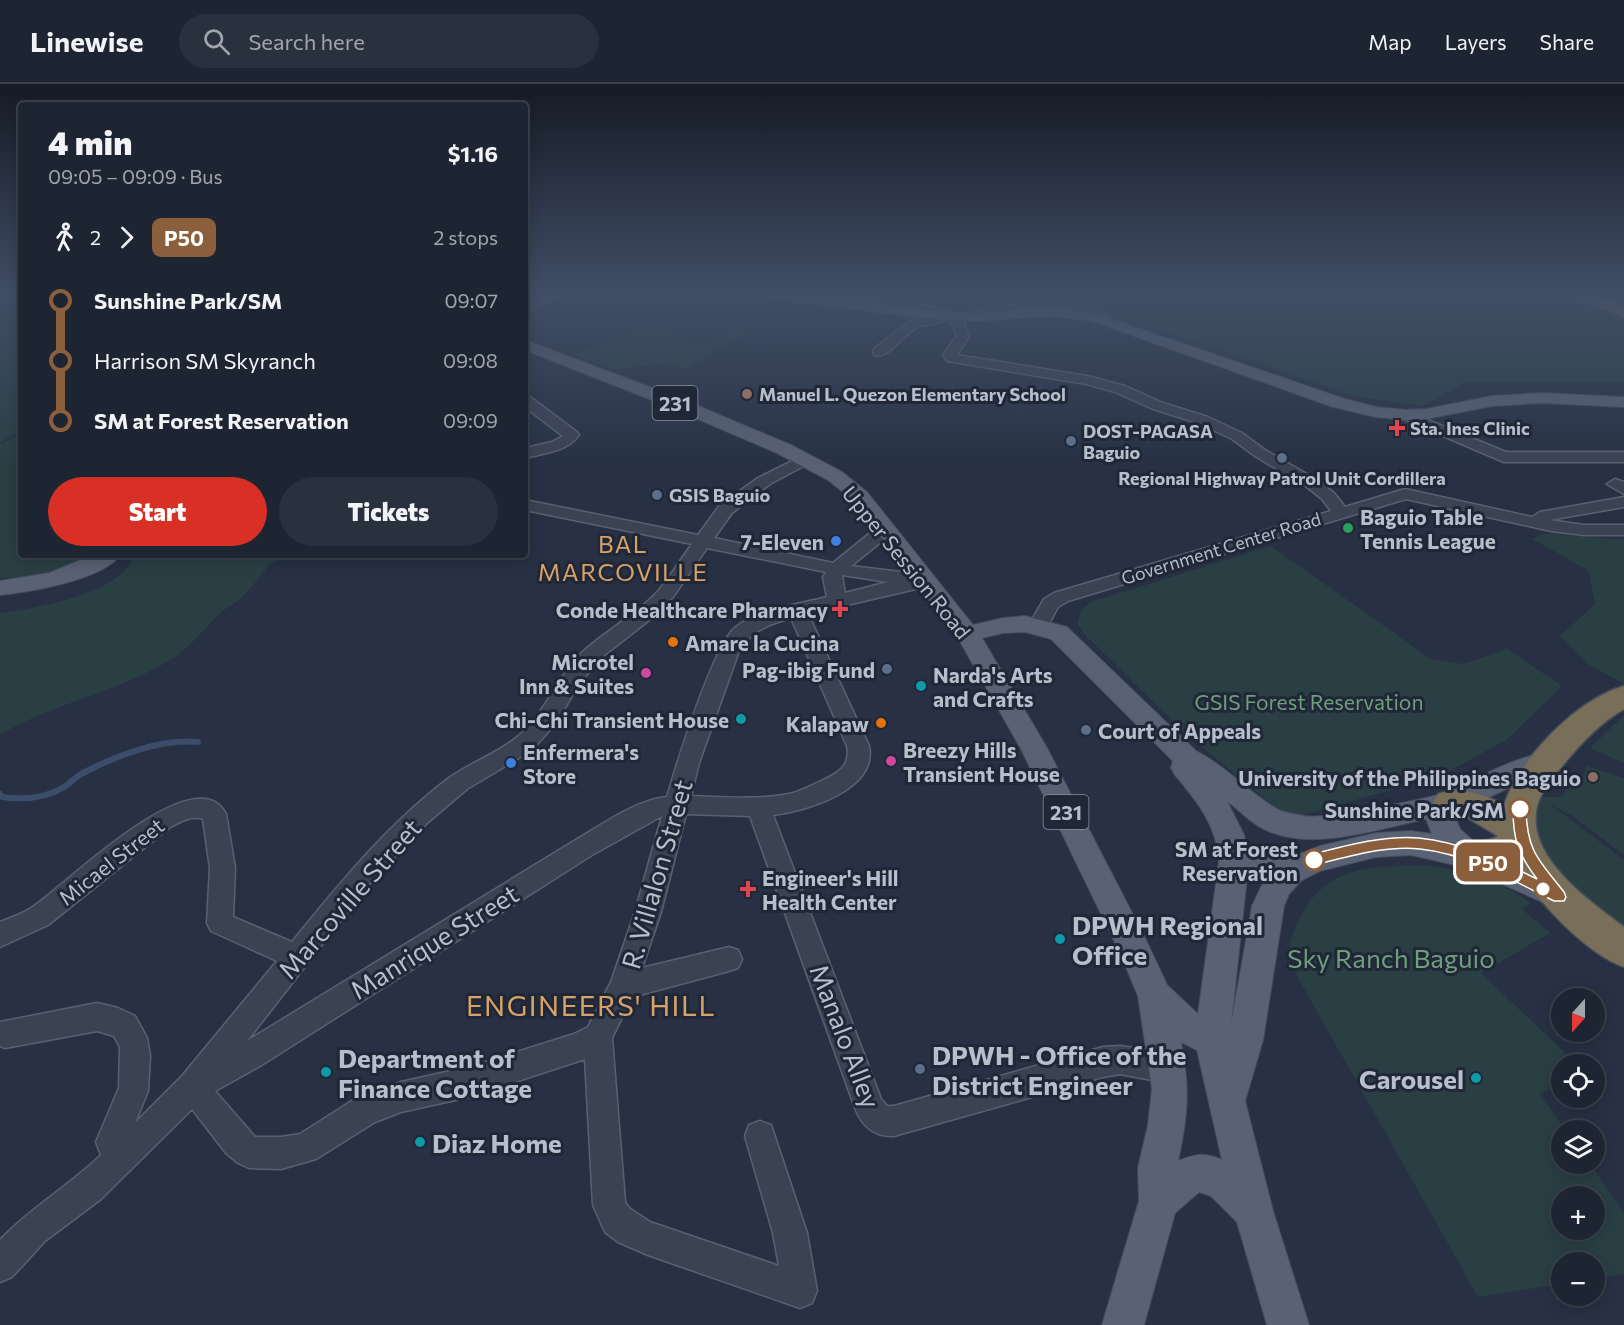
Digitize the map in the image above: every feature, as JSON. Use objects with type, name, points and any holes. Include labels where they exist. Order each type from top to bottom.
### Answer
[{"type":"highway","points":[[1624,697],[1597,711],[1548,761],[1525,794],[1520,807],[1520,834],[1533,863],[1559,897],[1624,950]]},
{"type":"highway","points":[[1450,803],[1463,803],[1479,808],[1497,817],[1520,834]]},
{"type":"highway","points":[[1472,856],[1497,855],[1509,849],[1520,834]]},
{"type":"main road","name":"Upper Session Road","points":[[548,352],[806,459],[847,485],[860,496],[927,581],[972,627],[1135,950],[1155,996],[1170,1089],[1167,1125],[1157,1168],[1159,1201]]},
{"type":"main road","points":[[1193,352],[1339,403],[1376,412],[1426,414],[1492,401],[1543,398],[1624,402]]},
{"type":"main road","points":[[0,588],[29,586],[63,578],[90,567],[104,558]]},
{"type":"main road","points":[[972,627],[1020,623],[1039,625],[1059,633],[1186,758],[1204,766],[1262,814],[1286,824],[1307,829],[1336,826],[1450,803],[1507,776],[1548,761]]},
{"type":"main road","points":[[1186,758],[1185,768],[1213,800],[1232,835],[1234,862],[1226,1103],[1253,1211],[1288,1325]]},
{"type":"main road","points":[[1450,803],[1440,815],[1441,822],[1455,843],[1472,856]]},
{"type":"main road","points":[[1286,824],[1300,866]]},
{"type":"main road","points":[[1234,862],[1300,866],[1355,849],[1402,843],[1421,844],[1472,856],[1559,897]]},
{"type":"main road","points":[[1229,1040],[1274,890],[1300,866]]},
{"type":"main road","points":[[1155,996],[1184,1026],[1229,1040]]},
{"type":"main road","points":[[1123,1325],[1159,1201],[1188,1176],[1201,1172],[1225,1183],[1253,1211]]},
{"type":"street","name":"Government Center Road","points":[[952,352],[950,355],[952,358],[1087,380],[1120,389],[1158,406],[1203,420],[1237,436],[1260,453],[1312,484],[1328,496],[1340,512],[1061,597],[1051,603],[1044,612],[1039,625]]},
{"type":"street","points":[[528,402],[572,435],[569,440],[562,443],[528,452]]},
{"type":"street","points":[[1406,415],[1504,457],[1624,457]]},
{"type":"street","points":[[1585,458],[1598,470]]},
{"type":"street","name":"Marcoville Street","points":[[0,1265],[33,1229],[90,1188],[193,1087],[295,956],[362,875],[419,816],[459,783],[524,744],[548,718],[583,664],[651,609],[666,593],[718,519],[740,498],[764,481],[806,459]]},
{"type":"street","points":[[1340,512],[1405,494],[1568,528],[1624,530]]},
{"type":"street","points":[[1488,513],[1545,517],[1624,502]]},
{"type":"street","points":[[528,506],[867,575],[927,581]]},
{"type":"street","points":[[837,600],[832,577],[836,569],[886,529]]},
{"type":"street","name":"R. Villalon Street","points":[[598,1037],[623,986],[648,912],[688,763],[729,650],[741,633],[755,624],[797,610],[927,581]]},
{"type":"street","name":"Manrique Street","points":[[193,1087],[250,1056],[583,848],[659,807],[678,805],[759,807],[794,803],[839,783],[851,775],[860,756],[858,746],[797,610]]},
{"type":"street","name":"Manalo Alley","points":[[759,807],[875,1117],[885,1122],[894,1121],[1103,1062],[1120,1060],[1168,1068]]},
{"type":"street","name":"Micael Street","points":[[0,936],[39,917],[161,821],[179,812],[198,808],[214,814],[224,860],[220,923],[295,956]]},
{"type":"street","points":[[623,986],[729,959]]},
{"type":"street","points":[[5,1034],[97,1017],[111,1018],[130,1031],[136,1055],[133,1092],[111,1142],[118,1159]]},
{"type":"street","points":[[193,1087],[237,1142],[249,1152],[281,1153],[305,1148],[366,1110],[401,1097],[469,1082],[579,1047],[598,1037],[609,1205],[617,1220],[630,1230],[648,1238],[800,1291],[790,1233],[760,1136]]},
{"type":"street","points":[[124,1114],[163,1118]]},
{"type":"street","points":[[0,1250],[33,1229]]},
{"type":"green space","points":[[0,352],[18,352],[18,433],[0,442]]},
{"type":"green space","points":[[578,352],[715,352],[684,369],[664,364],[613,370],[573,354]]},
{"type":"green space","points":[[1226,352],[1624,352],[1624,383],[1464,383],[1423,406],[1353,396]]},
{"type":"green space","points":[[18,435],[18,558],[84,558],[69,566],[46,573],[0,578],[0,444]]},
{"type":"green space","points":[[1545,533],[1624,540],[1624,684],[1588,664],[1560,636],[1595,604],[1588,570],[1532,539]]},
{"type":"green space","name":"GSIS Forest Reservation","points":[[1271,546],[1431,659],[1463,664],[1507,649],[1562,686],[1508,739],[1440,776],[1299,816],[1281,812],[1185,733],[1086,636],[1077,624],[1081,610],[1091,602]]},
{"type":"green space","points":[[135,558],[280,558],[266,569],[243,596],[220,613],[175,657],[133,679],[43,714],[0,735],[0,613],[44,605],[89,592],[118,577]]},
{"type":"green space","points":[[1624,715],[1624,763],[1590,748]]},
{"type":"green space","points":[[1587,766],[1624,778],[1624,855],[1574,817],[1547,802],[1624,860],[1624,936],[1561,884],[1530,828],[1541,797],[1563,797],[1567,785],[1581,780]]},
{"type":"green space","name":"Sky Ranch Baguio","points":[[1425,865],[1481,877],[1531,903],[1522,909],[1550,933],[1481,973],[1551,1039],[1551,1042],[1566,1054],[1551,1054],[1551,1089],[1540,1094],[1558,1120],[1551,1120],[1551,1174],[1597,1174],[1624,1213],[1624,1274],[1605,1277],[1605,1252],[1551,1252],[1551,1286],[1478,1297],[1288,960],[1294,930],[1314,896],[1341,877],[1372,868]]},
{"type":"waterway","points":[[0,794],[2,797],[18,798],[42,796],[57,791],[83,773],[109,760],[154,746],[184,741],[198,742]]},
{"type":"bus line","name":"P50","points":[[1314,860],[1355,849],[1402,843],[1421,844],[1472,856],[1559,897],[1533,863],[1525,847],[1520,834],[1520,809]]},
{"type":"place","name":"Manuel L. Quezon Elementary School","points":[[747,394]]},
{"type":"place","name":"Sta. Ines Clinic","points":[[1397,428]]},
{"type":"place","name":"DOST-PAGASA Baguio","points":[[1071,441]]},
{"type":"place","name":"Regional Highway Patrol Unit Cordillera","points":[[1282,458]]},
{"type":"place","name":"GSIS Baguio","points":[[657,495]]},
{"type":"place","name":"Baguio Table Tennis League","points":[[1348,528]]},
{"type":"place","name":"7-Eleven","points":[[836,541]]},
{"type":"place","name":"Conde Healthcare Pharmacy","points":[[840,609]]},
{"type":"place","name":"Amare la Cucina","points":[[673,642]]},
{"type":"place","name":"Pag-ibig Fund","points":[[887,669]]},
{"type":"place","name":"Microtel Inn & Suites","points":[[646,673]]},
{"type":"place","name":"Narda's Arts and Crafts","points":[[921,686]]},
{"type":"place","name":"Chi-Chi Transient House","points":[[741,719]]},
{"type":"place","name":"Kalapaw","points":[[881,723]]},
{"type":"place","name":"Court of Appeals","points":[[1086,730]]},
{"type":"place","name":"Breezy Hills Transient House","points":[[891,761]]},
{"type":"place","name":"Enfermera's Store","points":[[511,763]]},
{"type":"place","name":"University of the Philippines Baguio","points":[[1593,777]]},
{"type":"place","name":"Sunshine Park/SM","points":[[1520,809]]},
{"type":"place","name":"SM at Forest Reservation","points":[[1314,860]]},
{"type":"place","name":"Engineer's Hill Health Center","points":[[748,889]]},
{"type":"place","name":"DPWH Regional Office","points":[[1060,939]]},
{"type":"place","name":"DPWH - Office of the District Engineer","points":[[920,1069]]},
{"type":"place","name":"Department of Finance Cottage","points":[[326,1072]]},
{"type":"place","name":"Carousel","points":[[1476,1078]]},
{"type":"place","name":"Diaz Home","points":[[420,1142]]},
{"type":"district","name":"BAL MARCOVILLE","points":[[623,557]]},
{"type":"district","name":"ENGINEERS' HILL","points":[[591,1005]]}]
